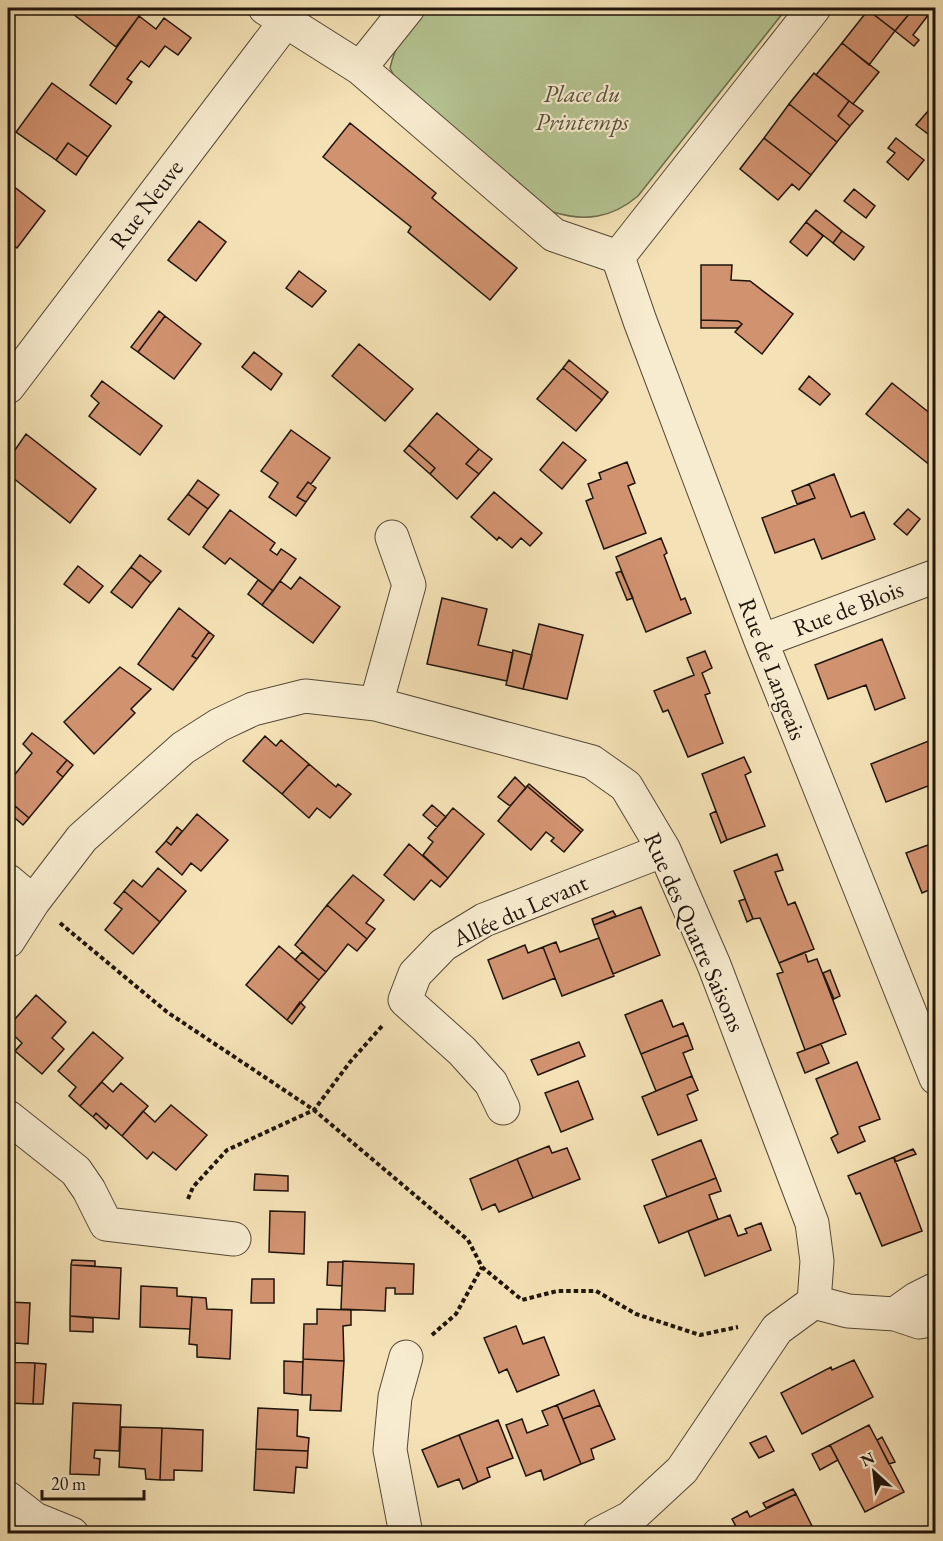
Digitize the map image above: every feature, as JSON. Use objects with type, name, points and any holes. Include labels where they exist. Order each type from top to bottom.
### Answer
[{"type":"street","points":[[360,68],[408,8]]},
{"type":"street","points":[[275,14],[360,68],[554,235],[618,256],[814,8]]},
{"type":"street","name":"Rue Neuve","points":[[8,387],[275,14]]},
{"type":"street","name":"Rue de Langeais","points":[[618,256],[640,321],[761,641],[936,1078]]},
{"type":"street","points":[[376,704],[409,585],[392,537]]},
{"type":"street","name":"Rue de Blois","points":[[761,641],[936,576]]},
{"type":"street","name":"Rue des Quatre Saisons","points":[[8,942],[33,902],[82,838],[183,748],[219,725],[253,709],[305,696],[376,704],[592,762],[626,786],[664,850],[714,965],[812,1223],[817,1261],[814,1302]]},
{"type":"street","name":"Allée du Levant","points":[[405,1000],[415,974],[442,945],[484,920],[664,850]]},
{"type":"street","points":[[8,881],[33,902]]},
{"type":"street","points":[[405,1000],[462,1051],[491,1083],[503,1108]]},
{"type":"street","points":[[8,1117],[76,1172],[89,1190],[106,1224],[234,1239]]},
{"type":"street","points":[[895,1314],[916,1299],[936,1289]]},
{"type":"street","points":[[599,1533],[630,1518],[682,1470],[777,1329],[814,1302],[848,1311],[895,1314],[919,1322],[936,1320]]},
{"type":"street","points":[[406,1357],[395,1397],[390,1450],[406,1533]]},
{"type":"street","points":[[8,1498],[35,1519],[72,1533]]},
{"type":"path","points":[[33,902],[81,939],[166,1012],[314,1110],[468,1240],[482,1268],[522,1300],[557,1292],[596,1291],[636,1314],[700,1335],[748,1325],[777,1329]]},
{"type":"path","points":[[176,1233],[193,1187],[227,1150],[314,1110],[350,1062],[405,1000]]},
{"type":"path","points":[[406,1357],[456,1314],[482,1268]]},
{"type":"green space","name":"Place du Printemps","points":[[424,8],[787,8],[638,196],[608,213],[576,217],[553,212],[403,94],[390,68],[399,42]]},
{"type":"building","points":[[72,8],[131,8],[140,15],[116,47],[69,11]]},
{"type":"building","points":[[869,8],[914,8],[895,31],[868,10]]},
{"type":"building","points":[[914,8],[932,10],[913,35],[919,40],[914,46],[895,31]]},
{"type":"building","points":[[868,10],[895,31],[869,65],[842,43]]},
{"type":"building","points":[[139,16],[156,29],[164,18],[191,38],[178,55],[165,46],[149,67],[141,61],[127,79],[132,82],[116,104],[90,85]]},
{"type":"building","points":[[842,43],[879,72],[853,104],[816,75]]},
{"type":"building","points":[[814,73],[849,101],[838,116],[850,126],[837,142],[789,104]]},
{"type":"building","points":[[52,83],[111,126],[88,157],[68,143],[56,160],[16,132]]},
{"type":"building","points":[[849,101],[863,111],[850,126],[838,116]]},
{"type":"building","points":[[789,104],[837,142],[811,175],[764,138]]},
{"type":"building","points":[[928,111],[936,117],[936,140],[916,125]]},
{"type":"building","points":[[350,123],[436,193],[432,198],[517,268],[490,300],[408,232],[411,227],[323,157]]},
{"type":"building","points":[[764,138],[811,175],[799,190],[792,184],[778,200],[740,169]]},
{"type":"building","points":[[896,138],[924,160],[908,180],[887,162],[895,153],[888,148]]},
{"type":"building","points":[[68,143],[88,157],[76,175],[56,160]]},
{"type":"building","points":[[8,182],[45,211],[17,248],[8,241]]},
{"type":"building","points":[[854,189],[875,206],[866,218],[844,201]]},
{"type":"building","points":[[816,210],[842,231],[833,243],[806,222]]},
{"type":"building","points":[[199,221],[226,242],[196,281],[168,260]]},
{"type":"building","points":[[806,222],[823,236],[807,256],[790,242]]},
{"type":"building","points":[[842,231],[864,247],[854,260],[833,243]]},
{"type":"building","points":[[701,265],[732,265],[731,280],[750,281],[793,314],[762,354],[735,332],[742,324],[738,321],[701,320]]},
{"type":"building","points":[[299,271],[326,291],[312,307],[286,288]]},
{"type":"building","points":[[159,311],[165,316],[138,352],[131,347]]},
{"type":"building","points":[[165,316],[201,344],[174,379],[138,352]]},
{"type":"building","points":[[701,320],[738,321],[742,324],[738,328],[701,328]]},
{"type":"building","points":[[359,344],[413,389],[385,421],[332,376]]},
{"type":"building","points":[[254,352],[282,374],[271,390],[242,367]]},
{"type":"building","points":[[569,360],[608,392],[602,400],[563,368]]},
{"type":"building","points":[[563,368],[602,400],[576,431],[537,399]]},
{"type":"building","points":[[809,376],[830,394],[820,405],[799,389]]},
{"type":"building","points":[[102,381],[162,426],[140,455],[89,416],[99,403],[91,396]]},
{"type":"building","points":[[892,383],[936,418],[936,470],[866,414]]},
{"type":"building","points":[[437,413],[479,449],[466,464],[479,474],[457,499],[430,474],[435,468],[409,445]]},
{"type":"building","points":[[291,430],[330,458],[311,484],[308,482],[297,497],[306,502],[296,516],[269,497],[278,483],[261,471]]},
{"type":"building","points":[[26,434],[96,489],[70,523],[8,474],[8,460]]},
{"type":"building","points":[[563,442],[586,460],[562,489],[540,470]]},
{"type":"building","points":[[409,445],[435,468],[430,474],[404,451]]},
{"type":"building","points":[[479,449],[492,459],[479,474],[466,464]]},
{"type":"building","points":[[627,462],[635,483],[628,486],[646,533],[604,549],[586,501],[593,498],[588,484],[601,479],[599,473]]},
{"type":"building","points":[[834,474],[851,517],[864,512],[875,539],[822,559],[814,539],[775,553],[762,518],[815,498],[809,484]]},
{"type":"building","points":[[198,480],[219,495],[208,509],[188,494]]},
{"type":"building","points":[[308,482],[316,488],[306,502],[297,497]]},
{"type":"building","points":[[809,484],[815,498],[797,504],[792,491]]},
{"type":"building","points":[[494,492],[542,533],[530,546],[521,538],[512,548],[499,537],[497,540],[471,517]]},
{"type":"building","points":[[188,494],[208,509],[189,535],[168,519]]},
{"type":"building","points":[[908,509],[920,519],[907,535],[894,524]]},
{"type":"building","points":[[230,510],[275,543],[270,550],[277,555],[281,549],[296,559],[273,591],[230,558],[225,564],[203,547]]},
{"type":"building","points":[[661,538],[667,553],[664,555],[681,600],[685,598],[691,613],[646,632],[616,557]]},
{"type":"building","points":[[140,555],[161,571],[151,583],[131,567]]},
{"type":"building","points":[[78,566],[103,586],[89,603],[64,584]]},
{"type":"building","points":[[131,567],[151,583],[132,608],[111,592]]},
{"type":"building","points":[[621,571],[633,598],[627,600],[616,573]]},
{"type":"building","points":[[300,577],[340,607],[313,643],[262,605],[280,581],[291,589]]},
{"type":"building","points":[[258,580],[273,591],[262,605],[248,594]]},
{"type":"building","points":[[442,598],[487,609],[478,645],[513,653],[507,681],[427,664]]},
{"type":"building","points":[[179,608],[209,632],[192,656],[197,659],[173,690],[138,664]]},
{"type":"building","points":[[539,624],[583,635],[567,699],[523,689]]},
{"type":"building","points":[[209,632],[214,636],[197,659],[192,656]]},
{"type":"building","points":[[882,639],[905,698],[875,710],[866,685],[828,699],[815,665]]},
{"type":"building","points":[[513,650],[532,655],[523,689],[506,685]]},
{"type":"building","points":[[705,651],[712,668],[702,673],[710,693],[705,695],[723,743],[688,757],[668,710],[663,712],[654,691],[694,675],[687,658]]},
{"type":"building","points":[[120,667],[151,689],[131,709],[135,713],[94,754],[64,722]]},
{"type":"building","points":[[32,733],[67,760],[57,772],[63,777],[29,818],[15,806],[8,812],[8,783],[32,753],[23,744]]},
{"type":"building","points":[[265,736],[276,746],[281,740],[309,764],[282,794],[243,761]]},
{"type":"building","points":[[936,738],[936,783],[886,802],[871,764]]},
{"type":"building","points":[[744,757],[751,772],[745,775],[765,826],[727,840],[702,774]]},
{"type":"building","points":[[67,760],[73,765],[63,777],[57,772]]},
{"type":"building","points":[[309,764],[336,787],[338,784],[351,794],[330,818],[317,808],[309,818],[282,794]]},
{"type":"building","points":[[515,777],[526,788],[510,806],[498,797]]},
{"type":"building","points":[[529,784],[583,830],[581,832],[527,786]]},
{"type":"building","points":[[527,786],[581,832],[564,852],[551,841],[554,838],[546,832],[531,850],[498,821]]},
{"type":"building","points":[[432,805],[446,817],[437,827],[423,815]]},
{"type":"building","points":[[15,806],[29,818],[23,825],[9,813]]},
{"type":"building","points":[[453,808],[484,834],[448,878],[423,855],[433,842],[428,838]]},
{"type":"building","points":[[716,811],[727,840],[721,843],[710,814]]},
{"type":"building","points":[[197,814],[228,840],[201,871],[191,863],[182,875],[156,852],[166,841],[171,845]]},
{"type":"building","points":[[177,827],[182,831],[171,845],[166,841]]},
{"type":"building","points":[[936,842],[936,887],[922,893],[906,853]]},
{"type":"building","points":[[409,844],[448,878],[440,887],[431,880],[414,900],[384,875]]},
{"type":"building","points":[[777,854],[783,870],[775,872],[788,905],[795,902],[814,949],[779,963],[760,918],[753,919],[734,871]]},
{"type":"building","points":[[158,868],[186,891],[160,922],[124,891],[133,880],[142,887]]},
{"type":"building","points":[[353,875],[384,900],[366,923],[375,929],[367,939],[327,905]]},
{"type":"building","points":[[124,891],[160,922],[133,954],[105,930],[122,909],[114,903]]},
{"type":"building","points":[[745,899],[753,919],[747,922],[739,901]]},
{"type":"building","points":[[327,905],[367,939],[357,951],[348,944],[326,972],[295,945]]},
{"type":"building","points":[[641,907],[660,955],[613,974],[594,925]]},
{"type":"building","points":[[613,911],[616,916],[594,925],[592,919]]},
{"type":"building","points":[[599,938],[614,976],[562,996],[543,947],[556,942],[560,952]]},
{"type":"building","points":[[525,945],[528,953],[543,947],[555,978],[503,999],[488,960]]},
{"type":"building","points":[[279,946],[319,980],[287,1020],[246,985]]},
{"type":"building","points":[[302,952],[326,972],[319,980],[295,960]]},
{"type":"building","points":[[805,952],[808,962],[817,959],[846,1034],[805,1050],[777,974],[783,972],[779,963]]},
{"type":"building","points":[[830,970],[840,996],[834,999],[823,973]]},
{"type":"building","points":[[36,995],[66,1022],[52,1038],[64,1049],[42,1074],[15,1051],[22,1043],[8,1030],[8,1027]]},
{"type":"building","points":[[662,1000],[673,1027],[683,1023],[688,1035],[641,1054],[625,1015]]},
{"type":"building","points":[[300,1002],[305,1007],[292,1024],[287,1020]]},
{"type":"building","points":[[93,1032],[123,1058],[80,1106],[69,1096],[76,1087],[58,1071]]},
{"type":"building","points":[[688,1035],[693,1049],[683,1053],[692,1076],[656,1091],[641,1054]]},
{"type":"building","points":[[579,1042],[585,1056],[538,1075],[531,1060]]},
{"type":"building","points":[[821,1044],[829,1063],[805,1073],[797,1053]]},
{"type":"building","points":[[857,1062],[880,1119],[859,1127],[865,1141],[838,1153],[831,1138],[838,1134],[816,1079]]},
{"type":"building","points":[[692,1076],[698,1090],[687,1095],[697,1120],[658,1135],[642,1097]]},
{"type":"building","points":[[578,1081],[593,1119],[561,1132],[545,1093]]},
{"type":"building","points":[[102,1082],[113,1092],[121,1083],[148,1106],[122,1136],[96,1113],[93,1117],[80,1106]]},
{"type":"building","points":[[171,1105],[207,1135],[176,1170],[153,1152],[147,1159],[122,1136],[143,1111],[155,1122]]},
{"type":"building","points":[[96,1113],[109,1125],[106,1129],[93,1117]]},
{"type":"building","points":[[701,1140],[716,1178],[667,1197],[652,1160]]},
{"type":"building","points":[[549,1146],[552,1153],[567,1148],[580,1179],[533,1198],[517,1159]]},
{"type":"building","points":[[913,1149],[916,1154],[895,1162],[894,1157]]},
{"type":"building","points":[[894,1157],[922,1231],[882,1246],[860,1193],[856,1194],[848,1176]]},
{"type":"building","points":[[517,1159],[533,1198],[499,1212],[495,1204],[482,1210],[470,1179]]},
{"type":"building","points":[[255,1174],[288,1176],[288,1191],[254,1190]]},
{"type":"building","points":[[716,1178],[721,1191],[709,1195],[718,1219],[659,1243],[644,1206]]},
{"type":"building","points":[[270,1211],[305,1212],[304,1254],[269,1252]]},
{"type":"building","points":[[730,1215],[738,1236],[747,1233],[745,1229],[761,1223],[771,1250],[705,1276],[688,1231]]},
{"type":"building","points":[[72,1260],[95,1261],[95,1266],[71,1265]]},
{"type":"building","points":[[343,1261],[414,1264],[413,1294],[395,1294],[395,1288],[386,1288],[385,1311],[341,1309]]},
{"type":"building","points":[[328,1262],[343,1262],[342,1286],[327,1285]]},
{"type":"building","points":[[71,1265],[121,1268],[119,1319],[70,1316]]},
{"type":"building","points":[[252,1279],[274,1279],[274,1303],[251,1303]]},
{"type":"building","points":[[141,1286],[177,1288],[177,1296],[192,1297],[190,1329],[140,1327]]},
{"type":"building","points":[[192,1297],[206,1298],[207,1309],[232,1310],[230,1359],[197,1357],[197,1345],[189,1344]]},
{"type":"building","points":[[8,1302],[30,1303],[28,1344],[15,1343],[15,1363],[8,1362]]},
{"type":"building","points":[[317,1309],[351,1310],[351,1325],[343,1326],[344,1361],[303,1359],[304,1324],[317,1324]]},
{"type":"building","points":[[70,1316],[93,1318],[93,1332],[70,1331]]},
{"type":"building","points":[[516,1326],[523,1344],[544,1337],[559,1375],[517,1392],[507,1369],[499,1373],[484,1338]]},
{"type":"building","points":[[303,1359],[344,1361],[341,1411],[310,1410],[311,1395],[302,1395]]},
{"type":"building","points":[[854,1360],[873,1397],[802,1434],[781,1393],[831,1367],[832,1370]]},
{"type":"building","points":[[284,1361],[303,1362],[302,1395],[284,1393]]},
{"type":"building","points":[[8,1362],[35,1363],[33,1404],[8,1403]]},
{"type":"building","points":[[35,1363],[46,1364],[43,1404],[33,1404]]},
{"type":"building","points":[[594,1390],[600,1405],[563,1419],[557,1405]]},
{"type":"building","points":[[73,1403],[121,1405],[119,1451],[95,1450],[94,1458],[100,1459],[99,1475],[70,1474]]},
{"type":"building","points":[[557,1405],[581,1464],[544,1480],[541,1470],[526,1476],[506,1425],[522,1419],[527,1433],[548,1425],[542,1411]]},
{"type":"building","points":[[600,1405],[615,1439],[591,1449],[594,1459],[581,1464],[563,1419]]},
{"type":"building","points":[[258,1408],[298,1410],[297,1436],[309,1438],[308,1451],[256,1449]]},
{"type":"building","points":[[498,1420],[513,1458],[487,1468],[490,1477],[478,1482],[459,1435]]},
{"type":"building","points":[[869,1425],[904,1492],[865,1512],[830,1445]]},
{"type":"building","points":[[121,1427],[162,1428],[160,1480],[146,1479],[145,1469],[119,1467]]},
{"type":"building","points":[[162,1428],[203,1430],[202,1471],[174,1470],[174,1480],[160,1480]]},
{"type":"building","points":[[459,1435],[478,1482],[463,1489],[459,1479],[438,1487],[422,1450]]},
{"type":"building","points":[[766,1436],[774,1451],[759,1458],[750,1443]]},
{"type":"building","points":[[882,1437],[895,1462],[889,1464],[877,1440]]},
{"type":"building","points":[[830,1445],[838,1460],[820,1470],[812,1454]]},
{"type":"building","points":[[256,1449],[308,1451],[307,1468],[296,1467],[294,1493],[254,1490]]},
{"type":"building","points":[[793,1489],[796,1494],[766,1508],[763,1503]]},
{"type":"building","points":[[796,1494],[814,1530],[808,1534],[740,1534],[732,1519],[747,1511],[750,1517]]}]
